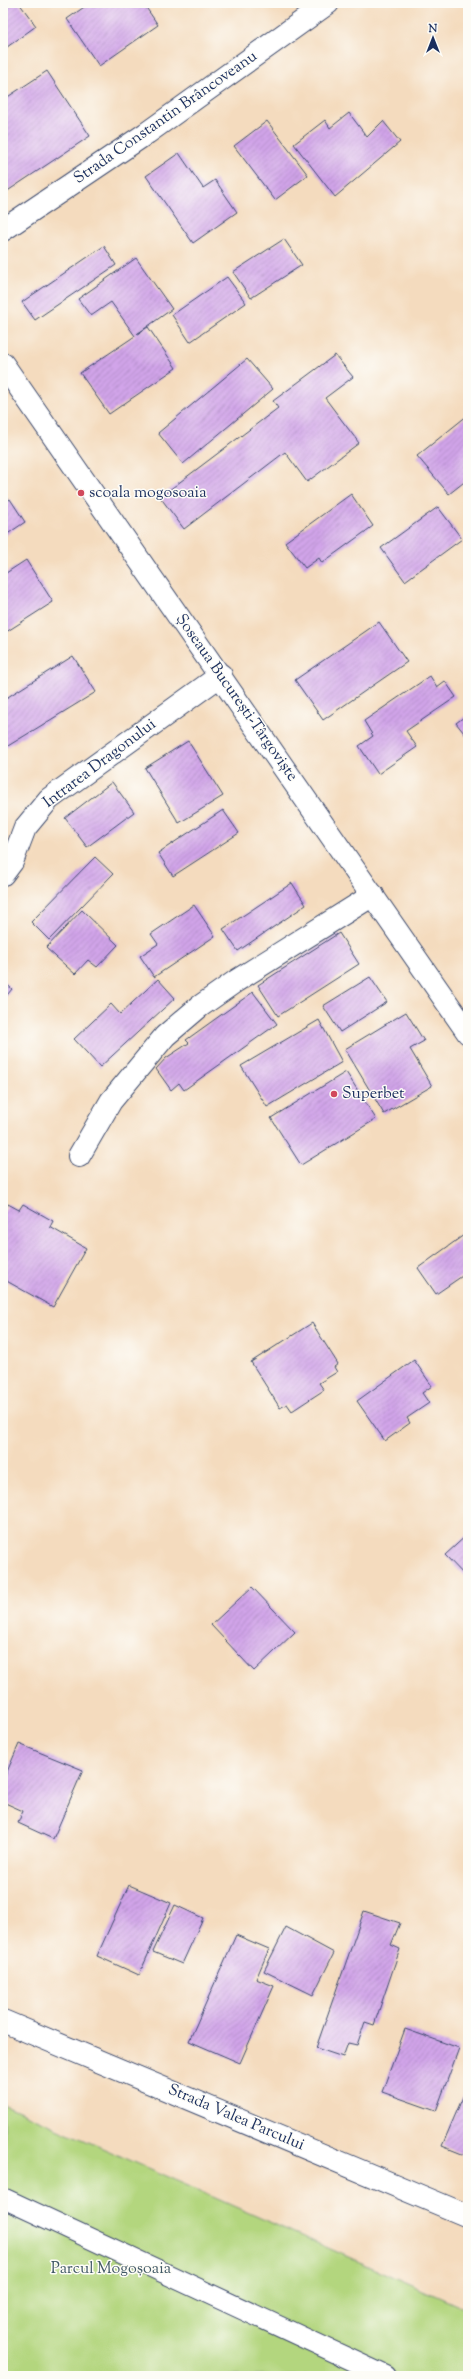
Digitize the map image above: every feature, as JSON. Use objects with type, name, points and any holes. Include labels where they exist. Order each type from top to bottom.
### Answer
[{"type":"street","name":"Strada Constantin Brâncoveanu","points":[[3,230],[147,133],[328,3]]},
{"type":"street","name":"Șoseaua București-Târgoviște","points":[[3,364],[221,675],[468,1033]]},
{"type":"street","name":"Intrarea Dragonului","points":[[3,874],[12,862],[24,828],[49,799],[221,675]]},
{"type":"street","points":[[79,1156],[111,1100],[165,1036],[199,1007],[236,981],[373,895]]},
{"type":"street","name":"Strada Valea Parcului","points":[[3,2021],[468,2216]]},
{"type":"street","points":[[3,2198],[386,2376]]},
{"type":"green space","name":"Parcul Mogoșoaia","points":[[3,2104],[468,2310],[468,2376],[3,2376]]},
{"type":"building","points":[[3,3],[19,3],[36,26],[3,50]]},
{"type":"building","points":[[90,3],[143,3],[158,25],[99,66],[67,19]]},
{"type":"building","points":[[47,71],[90,136],[3,194],[3,100]]},
{"type":"building","points":[[349,113],[367,137],[383,121],[400,142],[335,197],[294,144],[325,120],[330,128]]},
{"type":"building","points":[[267,121],[308,175],[275,200],[234,146]]},
{"type":"building","points":[[179,153],[203,188],[215,180],[237,212],[193,243],[146,176]]},
{"type":"building","points":[[284,239],[302,265],[251,298],[233,272]]},
{"type":"building","points":[[104,246],[116,265],[35,320],[22,302]]},
{"type":"building","points":[[136,258],[172,309],[137,334],[148,327],[176,368],[109,414],[80,373],[135,336],[111,302],[91,316],[78,299]]},
{"type":"building","points":[[227,277],[246,303],[190,342],[172,315]]},
{"type":"building","points":[[335,355],[353,377],[325,398],[359,443],[307,482],[285,452],[184,529],[160,497],[278,408],[273,401]]},
{"type":"building","points":[[247,359],[273,389],[183,464],[158,433]]},
{"type":"building","points":[[468,415],[468,479],[449,494],[417,456]]},
{"type":"building","points":[[351,494],[373,526],[322,563],[319,558],[305,568],[285,542]]},
{"type":"building","points":[[10,499],[25,522],[3,537],[3,504]]},
{"type":"building","points":[[438,507],[462,539],[405,581],[381,548]]},
{"type":"building","points":[[26,560],[53,602],[3,634],[3,575]]},
{"type":"building","points":[[379,622],[407,662],[323,720],[295,680]]},
{"type":"building","points":[[73,656],[96,692],[3,749],[3,700]]},
{"type":"building","points":[[430,676],[437,687],[445,681],[456,697],[406,731],[417,747],[378,774],[359,746],[373,736],[364,721]]},
{"type":"building","points":[[468,714],[468,738],[456,723]]},
{"type":"building","points":[[188,741],[223,796],[179,823],[145,768]]},
{"type":"building","points":[[112,782],[134,812],[87,847],[65,818]]},
{"type":"building","points":[[223,810],[239,833],[173,876],[158,853]]},
{"type":"building","points":[[95,857],[113,874],[49,940],[31,922]]},
{"type":"building","points":[[292,883],[306,905],[238,951],[223,929]]},
{"type":"building","points":[[194,905],[215,936],[154,977],[140,956],[158,944],[151,934]]},
{"type":"building","points":[[82,910],[118,945],[97,967],[88,960],[75,974],[46,948]]},
{"type":"building","points":[[339,933],[359,964],[278,1016],[258,985]]},
{"type":"building","points":[[370,977],[387,1002],[340,1032],[323,1006]]},
{"type":"building","points":[[158,979],[175,998],[100,1067],[74,1039],[111,1004],[120,1014]]},
{"type":"building","points":[[3,981],[12,989],[3,1000]]},
{"type":"building","points":[[253,992],[277,1024],[184,1090],[179,1083],[171,1090],[156,1069],[166,1058],[189,1043],[186,1040]]},
{"type":"building","points":[[406,1012],[424,1041],[410,1049],[432,1086],[384,1114],[345,1049]]},
{"type":"building","points":[[319,1020],[342,1062],[267,1107],[241,1066]]},
{"type":"building","points":[[346,1072],[376,1119],[301,1165],[271,1118]]},
{"type":"building","points":[[8,1204],[19,1210],[23,1204],[53,1221],[50,1227],[86,1248],[53,1307],[3,1279],[3,1213]]},
{"type":"building","points":[[468,1232],[468,1272],[436,1294],[418,1268]]},
{"type":"building","points":[[312,1323],[338,1364],[334,1367],[337,1372],[319,1383],[324,1390],[292,1411],[287,1404],[280,1408],[251,1362]]},
{"type":"building","points":[[414,1360],[432,1386],[422,1393],[429,1403],[407,1418],[410,1423],[385,1441],[357,1401]]},
{"type":"building","points":[[468,1534],[468,1579],[445,1555]]},
{"type":"building","points":[[252,1587],[295,1632],[254,1671],[211,1625]]},
{"type":"building","points":[[19,1744],[83,1770],[53,1839],[18,1823],[23,1811],[3,1802],[3,1781]]},
{"type":"building","points":[[129,1885],[171,1903],[139,1975],[97,1956]]},
{"type":"building","points":[[175,1905],[203,1918],[182,1964],[153,1952]]},
{"type":"building","points":[[364,1911],[400,1923],[391,1945],[400,1949],[374,2025],[365,2022],[357,2045],[348,2043],[343,2057],[316,2048]]},
{"type":"building","points":[[286,1927],[334,1953],[313,1995],[264,1971]]},
{"type":"building","points":[[236,1935],[269,1949],[256,1979],[274,1986],[240,2063],[189,2041]]},
{"type":"building","points":[[405,2029],[459,2048],[436,2111],[382,2092]]},
{"type":"building","points":[[468,2085],[468,2154],[467,2156],[442,2146]]},
{"type":"place","name":"scoala mogosoaia","points":[[81,493]]},
{"type":"place","name":"Superbet","points":[[334,1094]]}]
